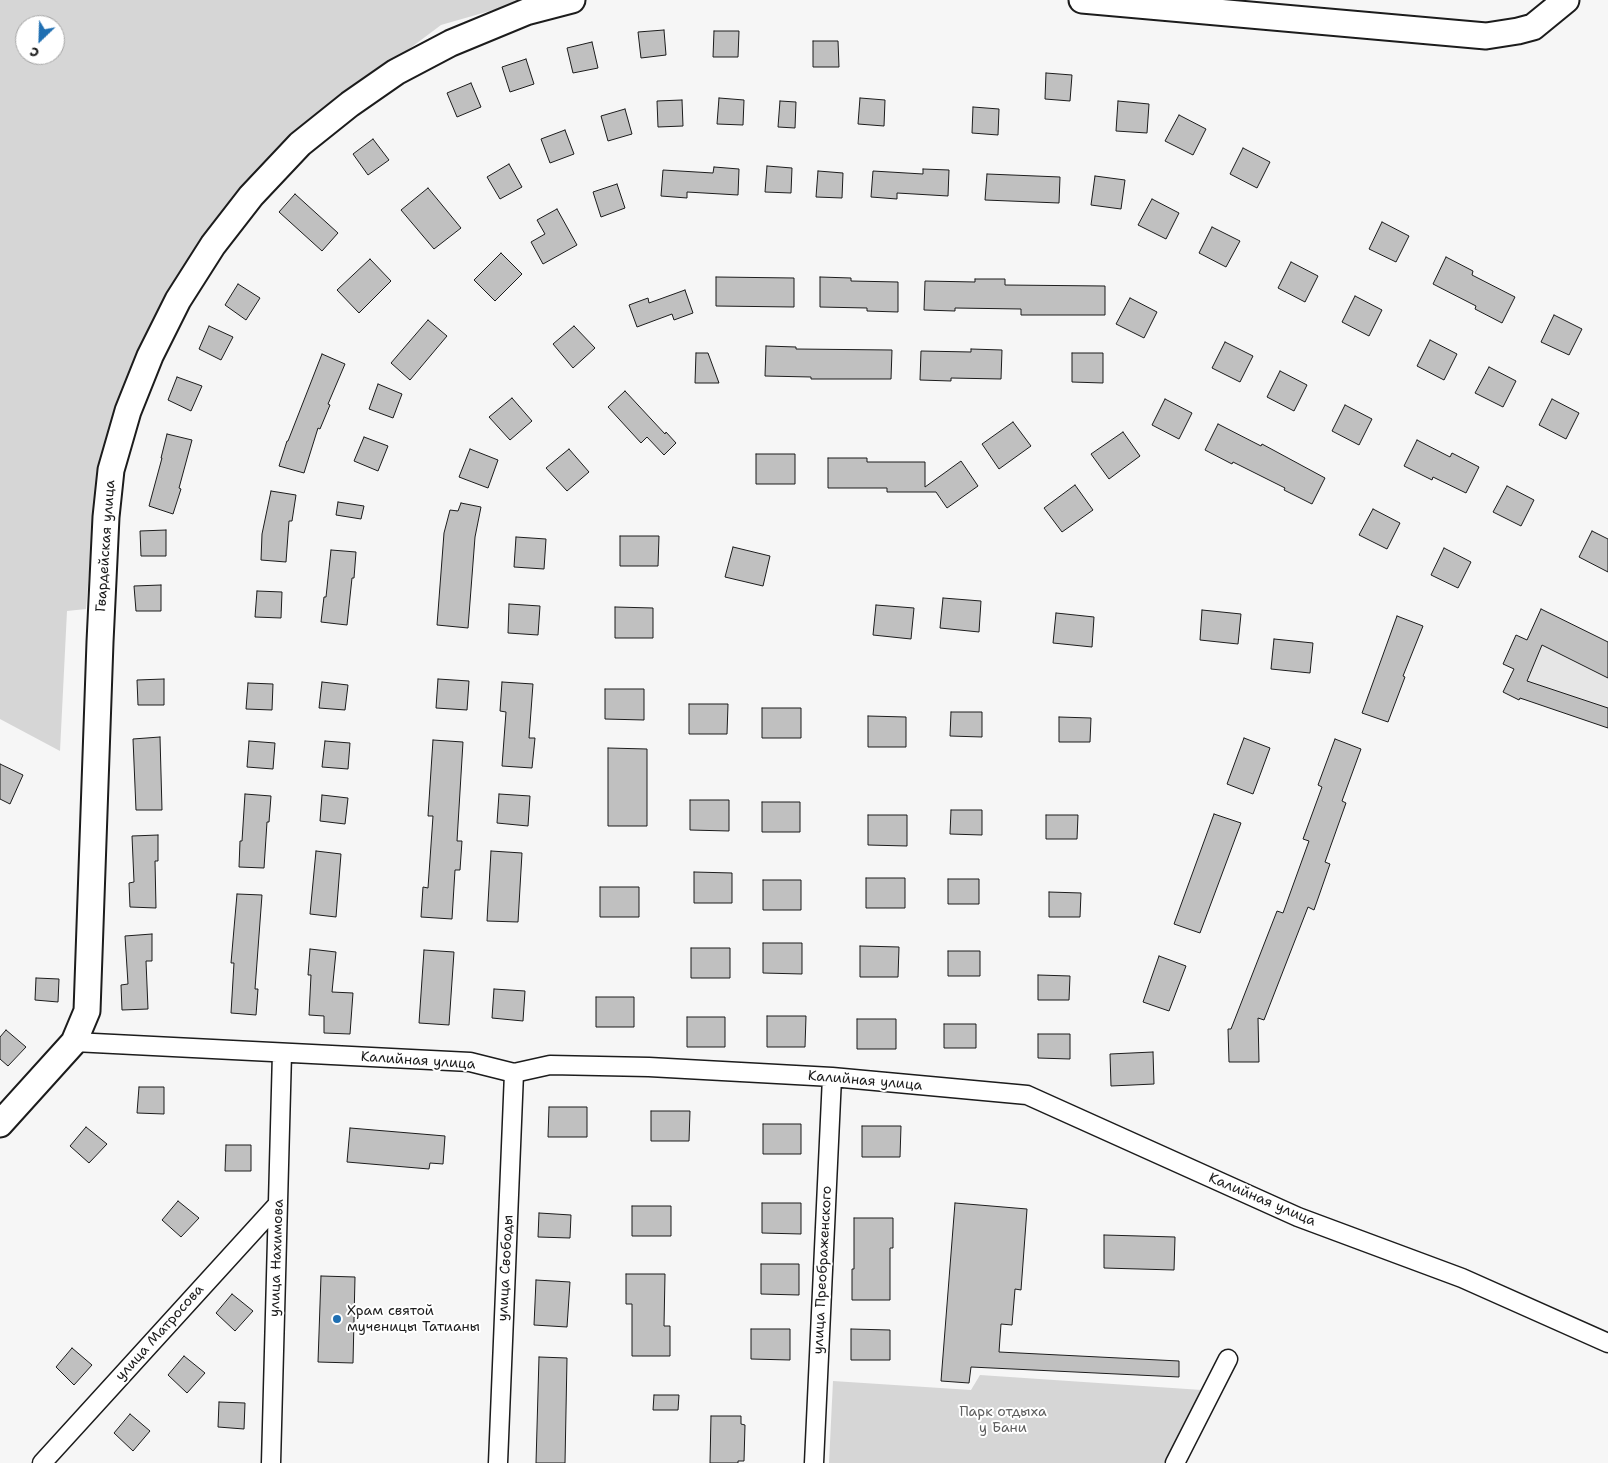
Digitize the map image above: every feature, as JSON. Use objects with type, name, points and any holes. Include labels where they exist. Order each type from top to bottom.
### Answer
[{"type":"main road","name":"Гвардейская улица","points":[[0,1124],[74,1042],[87,1011],[100,642],[106,517],[111,470],[128,411],[150,356],[178,300],[213,246],[251,196],[300,144],[350,104],[396,72],[451,42],[526,12],[572,0]]},
{"type":"main road","points":[[1082,0],[1486,36],[1533,27],[1566,0]]},
{"type":"street","name":"Калийная улица","points":[[74,1042],[470,1062],[514,1073],[550,1065],[560,1065],[649,1067],[832,1077],[1026,1095],[1298,1217],[1462,1278],[1608,1343]]},
{"type":"street","name":"улица Нахимова","points":[[271,1463],[282,1053]]},
{"type":"street","name":"улица Свободы","points":[[498,1463],[514,1073]]},
{"type":"street","name":"улица Преображенского","points":[[814,1463],[832,1077]]},
{"type":"street","name":"улица Матросова","points":[[42,1463],[278,1204]]},
{"type":"street","points":[[1175,1463],[1228,1359]]},
{"type":"shaded area","points":[[1541,609],[1608,642],[1608,728],[1526,700],[1519,700],[1503,692],[1514,669],[1503,664],[1516,635],[1527,639]]},
{"type":"green space","points":[[0,0],[528,0],[441,25],[285,142],[143,341],[97,475],[86,609],[67,611],[60,751],[0,719]]},
{"type":"green space","name":"Парк отдыха у Бани","points":[[980,1375],[1202,1390],[1164,1463],[829,1463],[833,1381],[971,1390]]},
{"type":"building","points":[[664,30],[666,55],[641,58],[638,32]]},
{"type":"building","points":[[714,31],[739,31],[738,57],[713,57]]},
{"type":"building","points":[[813,41],[838,41],[839,67],[813,67]]},
{"type":"building","points":[[592,42],[598,68],[573,73],[567,48]]},
{"type":"building","points":[[526,59],[534,84],[510,92],[502,67]]},
{"type":"building","points":[[1046,73],[1072,75],[1070,101],[1045,99]]},
{"type":"building","points":[[471,83],[481,107],[457,117],[447,93]]},
{"type":"building","points":[[719,98],[744,100],[743,125],[717,124]]},
{"type":"building","points":[[860,98],[885,100],[884,126],[858,124]]},
{"type":"building","points":[[682,100],[683,126],[658,127],[657,101]]},
{"type":"building","points":[[780,101],[796,102],[795,128],[778,127]]},
{"type":"building","points":[[1118,101],[1149,104],[1147,133],[1116,131]]},
{"type":"building","points":[[973,107],[999,109],[998,135],[972,133]]},
{"type":"building","points":[[625,109],[632,134],[608,141],[601,116]]},
{"type":"building","points":[[1179,115],[1206,129],[1193,155],[1165,141]]},
{"type":"building","points":[[565,130],[574,154],[550,163],[541,139]]},
{"type":"building","points":[[373,139],[389,160],[368,175],[353,154]]},
{"type":"building","points":[[1243,148],[1270,162],[1257,188],[1230,174]]},
{"type":"building","points":[[509,164],[522,187],[500,199],[487,177]]},
{"type":"building","points":[[767,166],[792,168],[791,193],[765,192]]},
{"type":"building","points":[[714,167],[739,169],[738,195],[687,192],[687,198],[661,196],[663,170],[713,173]]},
{"type":"building","points":[[923,169],[949,170],[948,196],[897,193],[897,199],[871,197],[873,171],[923,174]]},
{"type":"building","points":[[818,171],[843,173],[842,198],[816,197]]},
{"type":"building","points":[[987,174],[1060,177],[1059,203],[985,200]]},
{"type":"building","points":[[1095,176],[1125,180],[1121,209],[1091,205]]},
{"type":"building","points":[[617,184],[625,208],[601,217],[593,192]]},
{"type":"building","points":[[428,188],[461,228],[434,249],[401,210]]},
{"type":"building","points":[[295,194],[338,233],[322,251],[279,212]]},
{"type":"building","points":[[1152,199],[1179,213],[1166,239],[1138,225]]},
{"type":"building","points":[[557,209],[577,245],[543,264],[531,242],[545,234],[537,220]]},
{"type":"building","points":[[1382,222],[1409,236],[1396,262],[1369,249]]},
{"type":"building","points":[[1212,227],[1240,241],[1226,267],[1199,253]]},
{"type":"building","points":[[501,253],[522,274],[495,301],[474,280]]},
{"type":"building","points":[[1446,257],[1473,271],[1472,275],[1515,297],[1502,323],[1475,309],[1476,306],[1433,284]]},
{"type":"building","points":[[370,259],[391,281],[359,313],[337,290]]},
{"type":"building","points":[[1291,262],[1318,276],[1305,302],[1278,288]]},
{"type":"building","points":[[716,277],[794,278],[794,307],[716,306]]},
{"type":"building","points":[[820,277],[851,278],[851,281],[898,282],[898,312],[867,311],[867,308],[820,307]]},
{"type":"building","points":[[975,279],[1005,279],[1005,285],[1105,286],[1105,315],[1021,315],[1021,309],[955,308],[955,311],[924,310],[925,281],[975,282]]},
{"type":"building","points":[[238,284],[260,298],[246,320],[225,305]]},
{"type":"building","points":[[685,290],[693,313],[674,320],[672,314],[637,327],[629,305],[648,298],[649,303]]},
{"type":"building","points":[[1355,296],[1382,310],[1369,336],[1342,322]]},
{"type":"building","points":[[1130,298],[1157,312],[1144,338],[1116,324]]},
{"type":"building","points":[[1554,315],[1582,329],[1569,355],[1541,342]]},
{"type":"building","points":[[428,320],[447,336],[410,380],[391,363]]},
{"type":"building","points":[[209,326],[233,337],[221,360],[199,349]]},
{"type":"building","points":[[574,326],[595,348],[573,368],[553,344]]},
{"type":"building","points":[[1430,340],[1457,354],[1444,380],[1417,366]]},
{"type":"building","points":[[1225,342],[1253,356],[1240,382],[1212,368]]},
{"type":"building","points":[[766,346],[796,347],[796,349],[892,350],[891,379],[811,379],[811,377],[765,376]]},
{"type":"building","points":[[971,349],[1002,350],[1001,379],[951,378],[951,381],[920,380],[921,351],[971,352]]},
{"type":"building","points":[[696,353],[708,353],[719,383],[695,383]]},
{"type":"building","points":[[1072,353],[1103,353],[1103,383],[1072,382]]},
{"type":"building","points":[[322,354],[345,364],[328,404],[330,405],[320,429],[318,428],[304,473],[279,466]]},
{"type":"building","points":[[1489,367],[1516,381],[1503,407],[1475,393]]},
{"type":"building","points":[[1280,371],[1307,385],[1294,411],[1267,397]]},
{"type":"building","points":[[177,377],[202,386],[191,411],[168,400]]},
{"type":"building","points":[[378,384],[402,394],[393,418],[369,409]]},
{"type":"building","points":[[625,391],[665,434],[666,432],[676,443],[664,455],[647,437],[641,443],[608,407]]},
{"type":"building","points":[[512,398],[532,421],[510,440],[489,417]]},
{"type":"building","points":[[1165,399],[1192,413],[1179,439],[1152,425]]},
{"type":"building","points":[[1552,399],[1579,413],[1566,439],[1539,425]]},
{"type":"building","points":[[1345,405],[1372,419],[1359,445],[1332,431]]},
{"type":"building","points":[[1013,422],[1031,446],[999,469],[982,444]]},
{"type":"building","points":[[1218,424],[1261,446],[1262,444],[1325,478],[1312,504],[1284,490],[1285,488],[1205,450]]},
{"type":"building","points":[[1123,432],[1140,456],[1109,479],[1091,454]]},
{"type":"building","points":[[167,434],[192,440],[179,488],[181,489],[173,514],[149,506]]},
{"type":"building","points":[[364,437],[388,446],[378,471],[354,461]]},
{"type":"building","points":[[1417,440],[1450,457],[1452,453],[1479,467],[1466,493],[1433,477],[1432,480],[1404,466]]},
{"type":"building","points":[[470,449],[498,460],[488,488],[459,477]]},
{"type":"building","points":[[569,449],[589,472],[567,491],[546,468]]},
{"type":"building","points":[[756,454],[795,454],[795,484],[756,484]]},
{"type":"building","points":[[828,458],[867,458],[867,462],[925,462],[925,487],[961,461],[978,486],[947,508],[936,492],[887,492],[887,488],[828,488]]},
{"type":"building","points":[[1075,485],[1093,510],[1062,532],[1044,508]]},
{"type":"building","points":[[1507,486],[1534,500],[1521,526],[1493,512]]},
{"type":"building","points":[[271,491],[296,495],[292,521],[289,521],[286,562],[261,560],[262,534]]},
{"type":"building","points":[[338,502],[364,506],[361,519],[336,515]]},
{"type":"building","points":[[461,503],[481,507],[475,537],[468,628],[437,625],[444,533],[450,510],[458,511]]},
{"type":"building","points":[[1373,509],[1400,523],[1387,549],[1359,535]]},
{"type":"building","points":[[166,530],[166,556],[141,556],[140,531]]},
{"type":"building","points":[[1592,531],[1608,539],[1608,572],[1579,557]]},
{"type":"building","points":[[620,536],[659,536],[658,566],[620,566]]},
{"type":"building","points":[[516,537],[546,539],[544,569],[514,567]]},
{"type":"building","points":[[733,547],[770,556],[763,586],[725,577]]},
{"type":"building","points":[[1444,548],[1471,562],[1458,588],[1431,575]]},
{"type":"building","points":[[331,550],[356,552],[347,625],[321,622],[324,597],[326,597]]},
{"type":"building","points":[[161,585],[161,611],[136,611],[134,586]]},
{"type":"building","points":[[257,591],[282,592],[281,618],[255,617]]},
{"type":"building","points":[[943,598],[981,601],[979,632],[940,628]]},
{"type":"building","points":[[509,604],[540,606],[538,635],[508,633]]},
{"type":"building","points":[[876,605],[914,608],[911,639],[873,635]]},
{"type":"building","points":[[615,607],[653,608],[653,638],[615,638]]},
{"type":"building","points":[[1541,609],[1608,642],[1608,678],[1542,645],[1527,681],[1608,708],[1608,728],[1520,698],[1519,700],[1503,692],[1514,669],[1503,664],[1516,635],[1527,640]]},
{"type":"building","points":[[1202,610],[1241,614],[1238,644],[1200,640]]},
{"type":"building","points":[[1056,613],[1094,617],[1092,647],[1053,643]]},
{"type":"building","points":[[1397,616],[1423,626],[1403,676],[1405,677],[1388,722],[1362,713]]},
{"type":"building","points":[[1274,639],[1313,643],[1310,673],[1271,669]]},
{"type":"building","points":[[164,679],[164,705],[138,705],[137,680]]},
{"type":"building","points":[[438,679],[469,681],[467,710],[436,708]]},
{"type":"building","points":[[322,682],[348,685],[345,710],[319,708]]},
{"type":"building","points":[[502,682],[533,684],[529,738],[535,738],[532,768],[502,766],[506,712],[500,711]]},
{"type":"building","points":[[248,683],[273,684],[272,710],[246,709]]},
{"type":"building","points":[[605,689],[644,689],[644,720],[605,719]]},
{"type":"building","points":[[689,704],[728,704],[727,734],[689,734]]},
{"type":"building","points":[[762,708],[801,708],[801,738],[762,738]]},
{"type":"building","points":[[951,712],[982,712],[982,737],[950,736]]},
{"type":"building","points":[[868,716],[906,717],[906,747],[868,747]]},
{"type":"building","points":[[1059,717],[1091,718],[1090,742],[1059,742]]},
{"type":"building","points":[[160,737],[162,810],[136,810],[133,739]]},
{"type":"building","points":[[1244,738],[1270,748],[1253,794],[1227,784]]},
{"type":"building","points":[[1335,739],[1361,749],[1342,801],[1346,803],[1325,862],[1330,864],[1314,910],[1308,907],[1264,1020],[1258,1018],[1259,1062],[1229,1062],[1228,1029],[1231,1029],[1277,911],[1283,913],[1309,841],[1303,839],[1322,787],[1318,785]]},
{"type":"building","points":[[433,740],[463,742],[457,841],[462,841],[460,870],[455,870],[452,919],[421,917],[423,887],[428,888],[433,816],[428,816]]},
{"type":"building","points":[[249,741],[275,743],[273,769],[247,767]]},
{"type":"building","points":[[325,741],[350,743],[348,769],[322,767]]},
{"type":"building","points":[[608,748],[647,749],[647,826],[608,826]]},
{"type":"building","points":[[0,764],[23,775],[10,804],[0,799]]},
{"type":"building","points":[[245,794],[271,796],[264,868],[239,867]]},
{"type":"building","points":[[499,794],[530,796],[528,826],[497,823]]},
{"type":"building","points":[[322,795],[348,798],[345,824],[320,821]]},
{"type":"building","points":[[690,800],[729,800],[729,831],[690,830]]},
{"type":"building","points":[[762,802],[800,802],[800,832],[762,832]]},
{"type":"building","points":[[951,810],[982,810],[982,835],[950,834]]},
{"type":"building","points":[[1214,814],[1241,823],[1200,933],[1174,924]]},
{"type":"building","points":[[868,815],[907,815],[907,846],[868,845]]},
{"type":"building","points":[[1046,815],[1078,815],[1077,839],[1046,839]]},
{"type":"building","points":[[158,835],[158,861],[155,861],[156,908],[130,907],[129,883],[134,882],[132,836]]},
{"type":"building","points":[[316,851],[341,854],[336,917],[310,914]]},
{"type":"building","points":[[491,851],[522,853],[518,922],[487,921]]},
{"type":"building","points":[[694,872],[732,873],[732,903],[694,903]]},
{"type":"building","points":[[866,878],[905,878],[905,908],[866,908]]},
{"type":"building","points":[[948,879],[979,879],[979,904],[948,904]]},
{"type":"building","points":[[763,880],[801,880],[801,910],[763,910]]},
{"type":"building","points":[[600,887],[639,887],[639,917],[600,917]]},
{"type":"building","points":[[1049,892],[1081,893],[1080,917],[1049,917]]},
{"type":"building","points":[[237,894],[262,895],[255,989],[258,989],[256,1015],[231,1013],[234,963],[231,963]]},
{"type":"building","points":[[152,934],[152,961],[146,961],[148,1009],[122,1010],[121,985],[128,984],[125,936]]},
{"type":"building","points":[[763,943],[802,943],[802,974],[763,973]]},
{"type":"building","points":[[860,946],[899,947],[898,977],[860,977]]},
{"type":"building","points":[[691,948],[730,948],[730,978],[691,978]]},
{"type":"building","points":[[310,949],[336,952],[332,992],[353,993],[350,1034],[324,1033],[324,1016],[309,1015],[311,975],[308,975]]},
{"type":"building","points":[[424,950],[454,952],[449,1025],[419,1023]]},
{"type":"building","points":[[948,951],[980,951],[980,976],[948,976]]},
{"type":"building","points":[[1159,956],[1186,966],[1169,1011],[1143,1002]]},
{"type":"building","points":[[1038,975],[1070,976],[1069,1000],[1038,1000]]},
{"type":"building","points":[[36,978],[59,979],[58,1002],[35,1000]]},
{"type":"building","points":[[494,989],[525,991],[523,1021],[492,1018]]},
{"type":"building","points":[[596,997],[634,997],[634,1027],[596,1027]]},
{"type":"building","points":[[767,1016],[806,1016],[805,1047],[767,1047]]},
{"type":"building","points":[[687,1017],[725,1017],[725,1047],[687,1047]]},
{"type":"building","points":[[857,1019],[896,1019],[896,1049],[857,1049]]},
{"type":"building","points":[[944,1024],[976,1024],[976,1048],[944,1048]]},
{"type":"building","points":[[6,1030],[26,1047],[8,1066],[0,1059],[0,1037]]},
{"type":"building","points":[[1038,1034],[1070,1034],[1070,1059],[1038,1058]]},
{"type":"building","points":[[1153,1052],[1154,1084],[1111,1086],[1110,1054]]},
{"type":"building","points":[[139,1087],[164,1087],[164,1114],[137,1113]]},
{"type":"building","points":[[549,1107],[587,1107],[587,1137],[548,1137]]},
{"type":"building","points":[[651,1111],[690,1111],[689,1141],[651,1141]]},
{"type":"building","points":[[763,1124],[801,1124],[801,1154],[763,1154]]},
{"type":"building","points":[[862,1126],[901,1126],[900,1157],[862,1157]]},
{"type":"building","points":[[86,1127],[107,1144],[89,1163],[70,1146]]},
{"type":"building","points":[[350,1128],[445,1136],[443,1164],[430,1163],[429,1169],[347,1162]]},
{"type":"building","points":[[226,1145],[251,1145],[251,1171],[225,1171]]},
{"type":"building","points":[[178,1201],[199,1218],[181,1237],[162,1220]]},
{"type":"building","points":[[762,1203],[801,1203],[801,1234],[762,1233]]},
{"type":"building","points":[[955,1203],[1027,1209],[1021,1290],[1015,1289],[1012,1325],[1001,1324],[999,1352],[1179,1361],[1179,1377],[971,1367],[969,1383],[941,1381]]},
{"type":"building","points":[[632,1206],[671,1206],[671,1236],[632,1236]]},
{"type":"building","points":[[539,1213],[571,1215],[570,1238],[538,1237]]},
{"type":"building","points":[[854,1218],[893,1218],[893,1248],[890,1248],[890,1300],[852,1300]]},
{"type":"building","points":[[1104,1235],[1175,1237],[1174,1270],[1104,1268]]},
{"type":"building","points":[[761,1264],[799,1264],[799,1295],[761,1294]]},
{"type":"building","points":[[626,1274],[665,1274],[664,1326],[670,1326],[670,1356],[632,1356],[632,1304],[626,1304]]},
{"type":"building","name":"Храм святой мученицы Татианы","points":[[321,1276],[355,1277],[353,1363],[318,1362]]},
{"type":"building","points":[[536,1280],[570,1282],[567,1327],[534,1325]]},
{"type":"building","points":[[232,1294],[253,1311],[235,1331],[216,1313]]},
{"type":"building","points":[[751,1329],[790,1329],[790,1360],[751,1359]]},
{"type":"building","points":[[851,1329],[890,1330],[890,1360],[851,1360]]},
{"type":"building","points":[[72,1348],[92,1365],[74,1385],[56,1367]]},
{"type":"building","points":[[184,1356],[205,1373],[187,1393],[168,1375]]},
{"type":"building","points":[[539,1357],[567,1358],[565,1463],[536,1463]]},
{"type":"building","points":[[654,1395],[679,1395],[678,1410],[653,1410]]},
{"type":"building","points":[[219,1402],[245,1403],[244,1429],[218,1427]]},
{"type":"building","points":[[130,1414],[150,1431],[133,1451],[114,1433]]},
{"type":"building","points":[[711,1416],[741,1416],[741,1424],[745,1425],[744,1461],[738,1461],[738,1463],[710,1463]]},
{"type":"place","name":"Храм святой мученицы Татианы","points":[[337,1319]]}]
